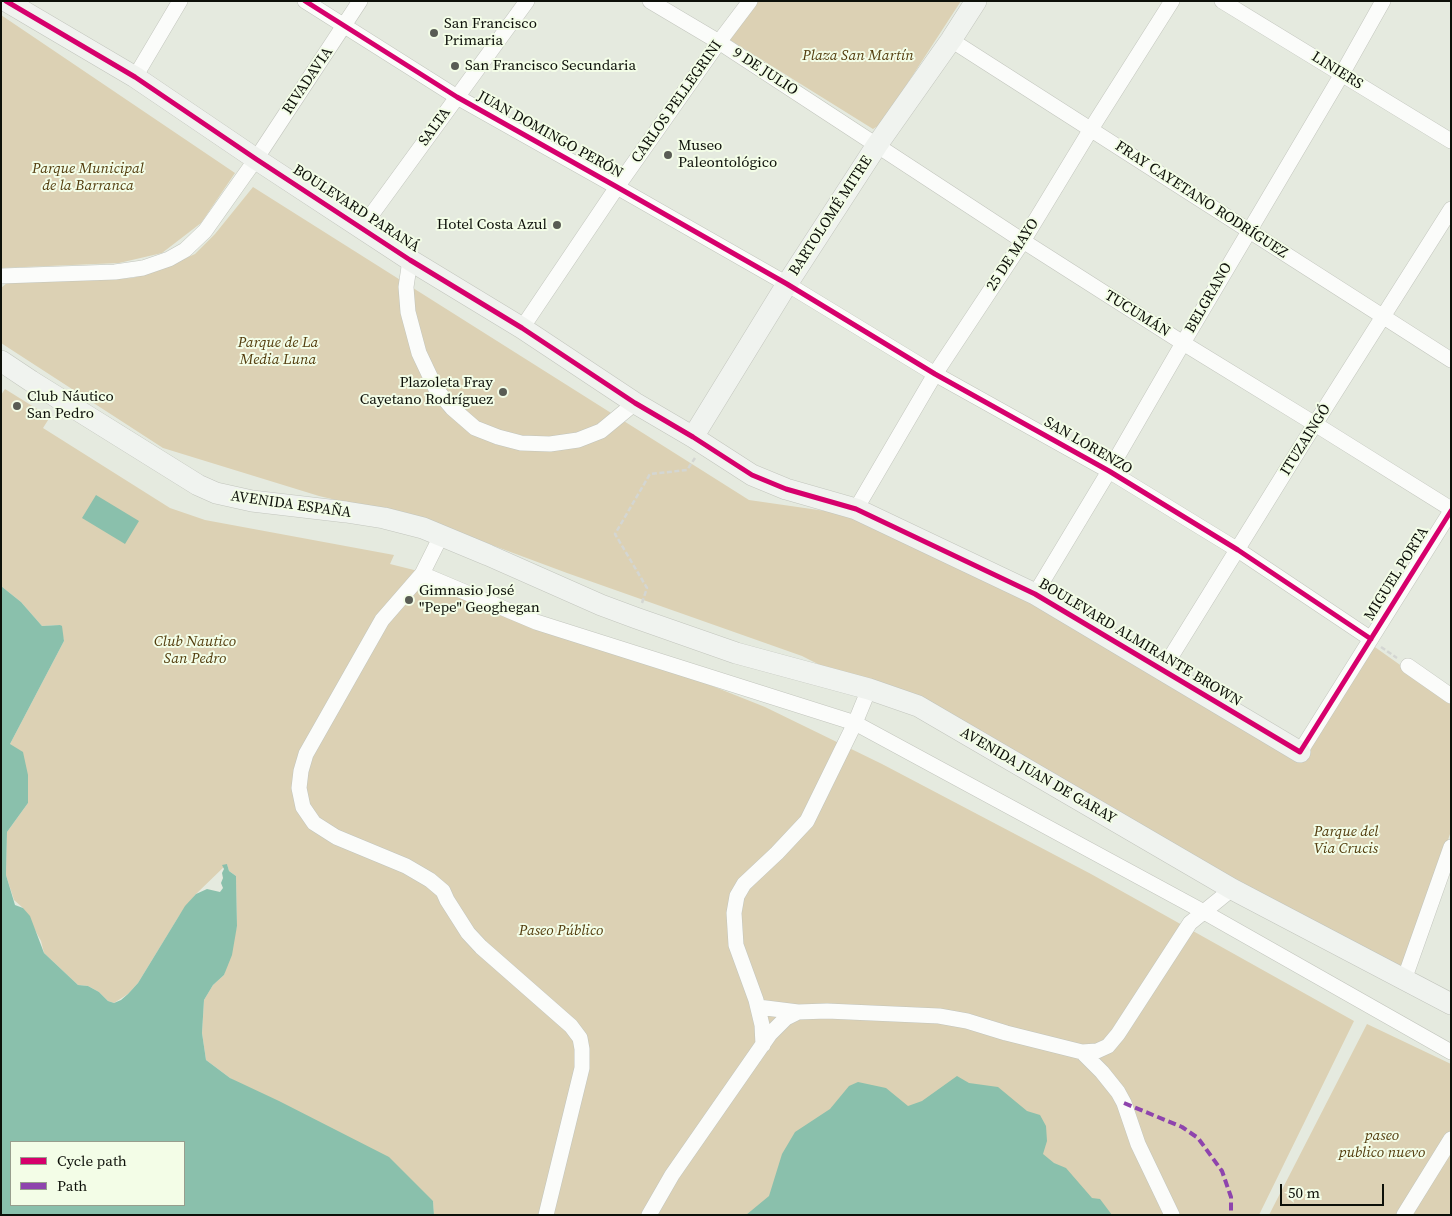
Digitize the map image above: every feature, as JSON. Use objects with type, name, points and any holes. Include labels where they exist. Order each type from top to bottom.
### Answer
[{"type":"main road","name":"BOULEVARD PARANÁ","points":[[6,1],[134,77],[361,229],[522,328],[635,403],[698,440]]},
{"type":"main road","name":"BARTOLOMÉ MITRE","points":[[698,440],[787,284],[877,145],[976,1]]},
{"type":"main road","name":"AVENIDA ESPAÑA","points":[[1,360],[39,387],[198,485],[216,493],[252,501],[384,518],[423,528],[488,554],[601,605]]},
{"type":"main road","name":"BOULEVARD ALMIRANTE BROWN","points":[[698,440],[752,475],[786,489],[856,509],[1035,594],[1300,752]]},
{"type":"main road","name":"AVENIDA JUAN DE GARAY","points":[[601,605],[736,653],[869,689],[918,706],[1232,889],[1451,1004]]},
{"type":"street","points":[[134,77],[180,1]]},
{"type":"street","name":"JUAN DOMINGO PERÓN","points":[[305,1],[456,97],[787,284]]},
{"type":"street","name":"RIVADAVIA","points":[[2,276],[116,272],[143,268],[185,250],[205,231],[256,159],[360,1]]},
{"type":"street","name":"SALTA","points":[[361,229],[527,1]]},
{"type":"street","name":"9 DE JULIO","points":[[650,1],[719,42],[877,145]]},
{"type":"street","name":"CARLOS PELLEGRINI","points":[[522,328],[617,187],[750,1]]},
{"type":"street","name":"25 DE MAYO","points":[[856,509],[935,374],[1023,241],[1172,1]]},
{"type":"street","name":"LINIERS","points":[[1222,1],[1451,142]]},
{"type":"street","name":"BELGRANO","points":[[1035,594],[1342,74],[1382,1]]},
{"type":"street","name":"FRAY CAYETANO RODRÍGUEZ","points":[[951,40],[1451,360]]},
{"type":"street","name":"TUCUMÁN","points":[[877,145],[1182,343],[1316,424],[1451,510]]},
{"type":"street","name":"ITUZAINGÓ","points":[[1162,671],[1451,209]]},
{"type":"street","points":[[410,260],[406,287],[408,312],[419,353],[436,390],[452,408],[475,428],[520,443],[550,444],[578,440],[601,431],[635,403]]},
{"type":"street","name":"SAN LORENZO","points":[[787,284],[935,374],[1109,471],[1238,550],[1371,639]]},
{"type":"street","name":"MIGUEL PORTA","points":[[1300,752],[1451,510]]},
{"type":"street","points":[[442,536],[422,574],[377,628],[306,754],[299,788],[303,806],[314,823],[336,837],[406,866],[430,880],[442,891],[468,933],[481,947],[571,1026],[580,1038],[582,1068],[546,1215]]},
{"type":"street","points":[[422,574],[536,622],[855,723],[1204,912],[1451,1052]]},
{"type":"street","points":[[1408,666],[1451,696]]},
{"type":"street","points":[[763,1045],[762,1025],[758,1008],[736,945],[734,913],[737,896],[744,884],[807,821],[855,723],[869,689]]},
{"type":"street","points":[[1404,980],[1451,847]]},
{"type":"street","points":[[758,1008],[798,1012],[939,1016],[967,1021],[1082,1052],[1097,1051],[1108,1046],[1118,1034],[1190,923],[1232,889]]},
{"type":"street","points":[[649,1215],[672,1175],[770,1034],[786,1018],[798,1012]]},
{"type":"street","points":[[1082,1052],[1118,1092],[1124,1103],[1138,1144],[1172,1215]]},
{"type":"street","points":[[1404,1215],[1451,1139]]},
{"type":"path","points":[[636,618],[647,588],[616,534],[650,474],[687,470],[698,440]]},
{"type":"path","points":[[1371,639],[1408,666]]},
{"type":"green space","name":"Plaza San Martín","points":[[758,1],[961,1],[881,124],[873,129],[730,40]]},
{"type":"green space","name":"Parque Municipal de la Barranca","points":[[1,15],[235,173],[201,223],[162,253],[119,263],[1,268]]},
{"type":"green space","points":[[253,187],[749,500],[853,515],[1032,599],[1300,756],[1372,645],[1451,701],[1451,831],[1401,978],[957,734],[802,656],[567,573],[430,522],[319,496],[163,448],[1,343],[1,288],[7,283],[133,278],[175,263],[195,254],[215,234]]},
{"type":"green space","name":"Paseo Público","points":[[5,389],[50,417],[43,428],[170,508],[205,520],[394,555],[390,564],[434,575],[765,707],[882,764],[1091,874],[1354,1021],[1259,1215],[434,1215],[433,1201],[230,1078],[206,1060],[202,1033],[204,1000],[213,985],[224,975],[237,926],[236,876],[229,871],[227,864],[196,894],[179,916],[138,983],[128,994],[114,1003],[108,1001],[99,992],[88,986],[78,985],[44,953],[41,941],[23,908],[14,900],[6,875],[7,832],[28,803],[10,744],[64,641],[60,625],[42,626],[21,602],[1,586],[1,395]]},
{"type":"green space","name":"paseo publico nuevo","points":[[1367,1024],[1451,1064],[1451,1215],[1269,1215]]},
{"type":"shaded area","points":[[96,495],[139,521],[125,544],[82,518]]},
{"type":"shaded area","points":[[1,586],[21,602],[42,626],[62,626],[64,641],[10,744],[23,752],[28,775],[28,803],[7,832],[6,875],[15,905],[23,908],[30,916],[44,953],[78,985],[88,986],[99,992],[108,1001],[114,1003],[121,1000],[138,983],[185,906],[196,894],[207,889],[220,892],[223,888],[221,883],[224,869],[222,865],[227,864],[229,871],[236,876],[237,926],[232,955],[224,975],[213,985],[204,1000],[202,1033],[206,1060],[230,1078],[389,1157],[433,1201],[434,1215],[1,1215]]},
{"type":"shaded area","points":[[957,1076],[969,1083],[998,1087],[1027,1111],[1040,1115],[1046,1126],[1047,1141],[1043,1154],[1054,1163],[1066,1168],[1092,1198],[1100,1199],[1112,1215],[746,1215],[769,1196],[782,1154],[795,1132],[830,1109],[849,1086],[858,1082],[886,1088],[908,1106],[922,1101]]},
{"type":"marked path","points":[[1124,1103],[1182,1127],[1198,1138],[1222,1171],[1231,1197],[1231,1215]]},
{"type":"cycle path","points":[[6,1],[135,77],[410,260],[522,328],[635,403],[752,475],[786,489],[856,509],[1035,594],[1300,752],[1451,511]]},
{"type":"cycle path","points":[[305,1],[457,97],[787,284],[935,374],[1109,471],[1238,550],[1371,639]]},
{"type":"place","name":"San Francisco Primaria","points":[[434,33]]},
{"type":"place","name":"San Francisco Secundaria","points":[[455,66]]},
{"type":"place","name":"Museo Paleontológico","points":[[668,155]]},
{"type":"place","name":"Hotel Costa Azul","points":[[557,225]]},
{"type":"place","name":"Plazoleta Fray Cayetano Rodríguez","points":[[503,392]]},
{"type":"place","name":"Club Náutico San Pedro","points":[[17,406]]},
{"type":"place","name":"Gimnasio José \"Pepe\" Geoghegan","points":[[409,600]]},
{"type":"park label","name":"Parque de La Media Luna","points":[[278,352]]},
{"type":"park label","name":"Club Nautico San Pedro","points":[[195,650]]},
{"type":"park label","name":"Parque del Via Crucis","points":[[1346,840]]}]
